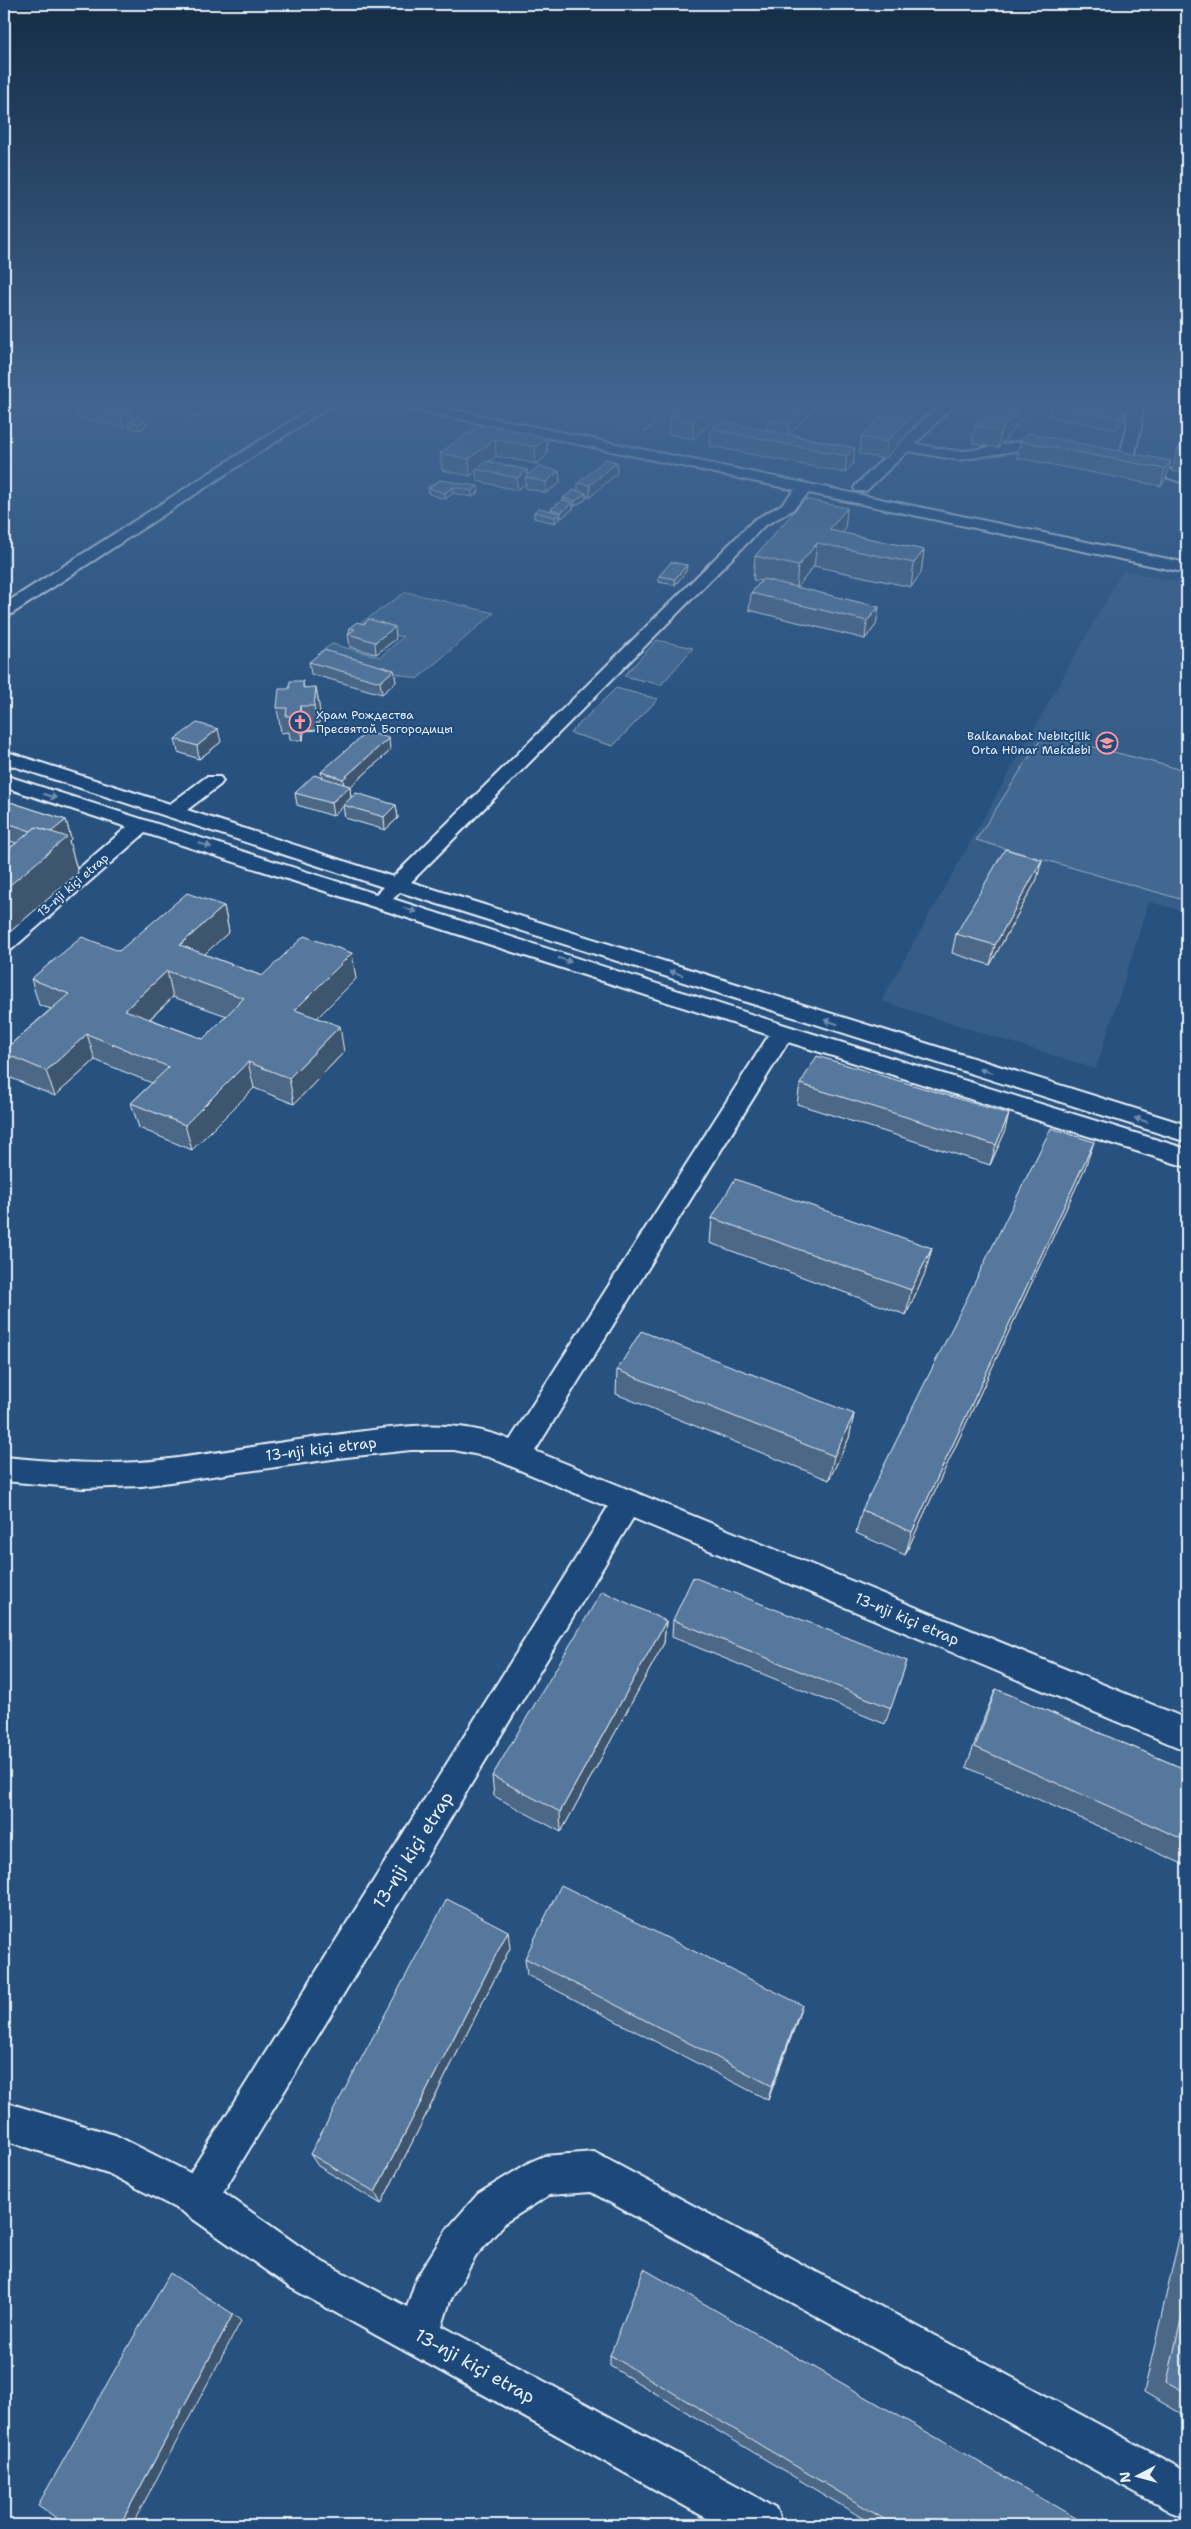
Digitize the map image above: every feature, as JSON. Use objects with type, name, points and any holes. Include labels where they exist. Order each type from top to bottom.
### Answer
[{"type":"street","points":[[4,594],[117,523]]},
{"type":"street","points":[[4,611],[141,523]]},
{"type":"street","points":[[381,901],[395,884],[759,523]]},
{"type":"street","points":[[975,523],[1187,568]]},
{"type":"street","points":[[1034,523],[1187,554]]},
{"type":"street","points":[[4,757],[395,884],[1185,1148]]},
{"type":"street","points":[[4,780],[783,1032],[1185,1148]]},
{"type":"street","points":[[172,812],[213,781]]},
{"type":"street","name":"13-nji kiçi etrap","points":[[4,944],[142,825]]},
{"type":"street","points":[[516,1456],[783,1032]]},
{"type":"street","name":"13-nji kiçi etrap","points":[[4,1469],[43,1475],[84,1478],[161,1472],[274,1454],[431,1436],[494,1444],[516,1456],[1187,1735]]},
{"type":"street","name":"13-nji kiçi etrap","points":[[197,2198],[628,1501]]},
{"type":"street","points":[[419,2336],[432,2292],[462,2242],[492,2208],[544,2176],[594,2172],[1187,2496]]},
{"type":"street","name":"13-nji kiçi etrap","points":[[419,2336],[760,2525]]},
{"type":"lane","name":"13-nji kiçi etrap","points":[[4,2121],[25,2130],[115,2155],[197,2198],[305,2274],[419,2336]]},
{"type":"shaded area","name":"Balkanabat Nebitçilik Orta Hünar Mekdebi","points":[[1123,570],[1187,584],[1187,912],[1149,902],[1096,1069],[881,1001]]},
{"type":"shaded area","points":[[406,592],[494,613],[417,679],[320,652],[332,644],[380,657],[403,637],[358,625]]},
{"type":"shaded area","points":[[657,640],[693,648],[661,685],[624,676]]},
{"type":"shaded area","points":[[616,688],[658,699],[613,746],[570,733]]},
{"type":"shaded area","points":[[1044,734],[1187,771],[1187,901],[976,840]]},
{"type":"building","points":[[784,523],[835,523],[829,530],[924,550],[914,563],[817,543],[798,566],[755,556]]},
{"type":"building","points":[[671,562],[687,565],[675,579],[659,576]]},
{"type":"building","points":[[763,579],[879,607],[867,621],[751,593]]},
{"type":"building","points":[[369,619],[395,627],[375,642],[348,634],[355,629],[349,628],[357,622],[364,624]]},
{"type":"building","points":[[324,650],[394,670],[380,682],[309,662]]},
{"type":"building","points":[[290,681],[303,681],[303,688],[316,687],[314,706],[300,706],[299,716],[286,716],[287,708],[277,708],[279,689],[289,689]]},
{"type":"building","points":[[197,723],[218,729],[197,746],[175,739]]},
{"type":"building","points":[[367,732],[389,738],[343,779],[321,772]]},
{"type":"building","points":[[314,775],[350,786],[331,803],[295,793]]},
{"type":"building","points":[[356,793],[396,805],[384,817],[343,805]]},
{"type":"building","points":[[4,800],[66,820],[51,832],[36,827],[31,831],[4,822]]},
{"type":"building","points":[[36,827],[67,837],[4,890],[4,853]]},
{"type":"building","points":[[1005,849],[1042,860],[995,945],[956,934]]},
{"type":"building","points":[[187,893],[224,906],[180,945],[262,976],[304,936],[352,953],[295,1010],[340,1026],[289,1078],[248,1062],[185,1125],[131,1103],[169,1067],[87,1034],[46,1071],[4,1053],[4,1050],[69,994],[31,979],[82,937],[119,951]],"holes":[[[167,971],[244,998],[203,1039],[125,1010]]]},
{"type":"building","points":[[817,1056],[1009,1114],[996,1145],[800,1084]]},
{"type":"building","points":[[1051,1128],[1094,1142],[912,1532],[862,1510]]},
{"type":"building","points":[[735,1179],[932,1248],[911,1290],[712,1218]]},
{"type":"building","points":[[641,1331],[854,1414],[834,1456],[617,1370]]},
{"type":"building","points":[[693,1577],[907,1661],[891,1708],[673,1620]]},
{"type":"building","points":[[602,1591],[666,1621],[560,1812],[492,1776]]},
{"type":"building","points":[[996,1689],[1187,1770],[1187,1841],[975,1747]]},
{"type":"building","points":[[561,1885],[802,2005],[772,2086],[525,1958]]},
{"type":"building","points":[[447,1899],[508,1931],[375,2192],[310,2154]]},
{"type":"building","points":[[644,2269],[1088,2525],[894,2525],[610,2355]]},
{"type":"building","points":[[170,2273],[233,2314],[120,2525],[66,2525],[38,2505]]},
{"type":"building","points":[[1187,2293],[1187,2393],[1167,2382]]},
{"type":"place","name":"Храм Рождества Пресвятой Богородицы","points":[[300,722]]},
{"type":"place","name":"Balkanabat Nebitçilik Orta Hünar Mekdebi","points":[[1107,743]]}]
